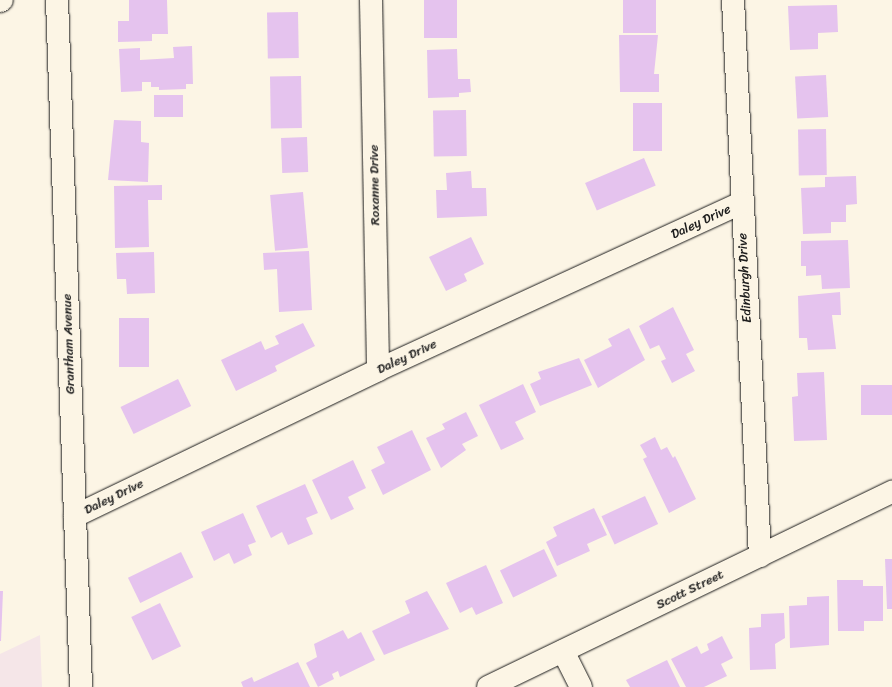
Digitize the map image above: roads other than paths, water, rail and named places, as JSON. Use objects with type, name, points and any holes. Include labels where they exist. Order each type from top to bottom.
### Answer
[{"type":"street","name":"Grantham Avenue","points":[[57,0],[81,687]]},
{"type":"street","name":"Roxanne Drive","points":[[371,0],[378,370]]},
{"type":"street","name":"Edinburgh Drive","points":[[733,0],[741,203],[760,556]]},
{"type":"street","name":"Daley Drive","points":[[75,516],[378,370],[741,203]]},
{"type":"street","name":"Scott Street","points":[[488,687],[892,492]]},
{"type":"street","points":[[563,651],[581,687]]}]
